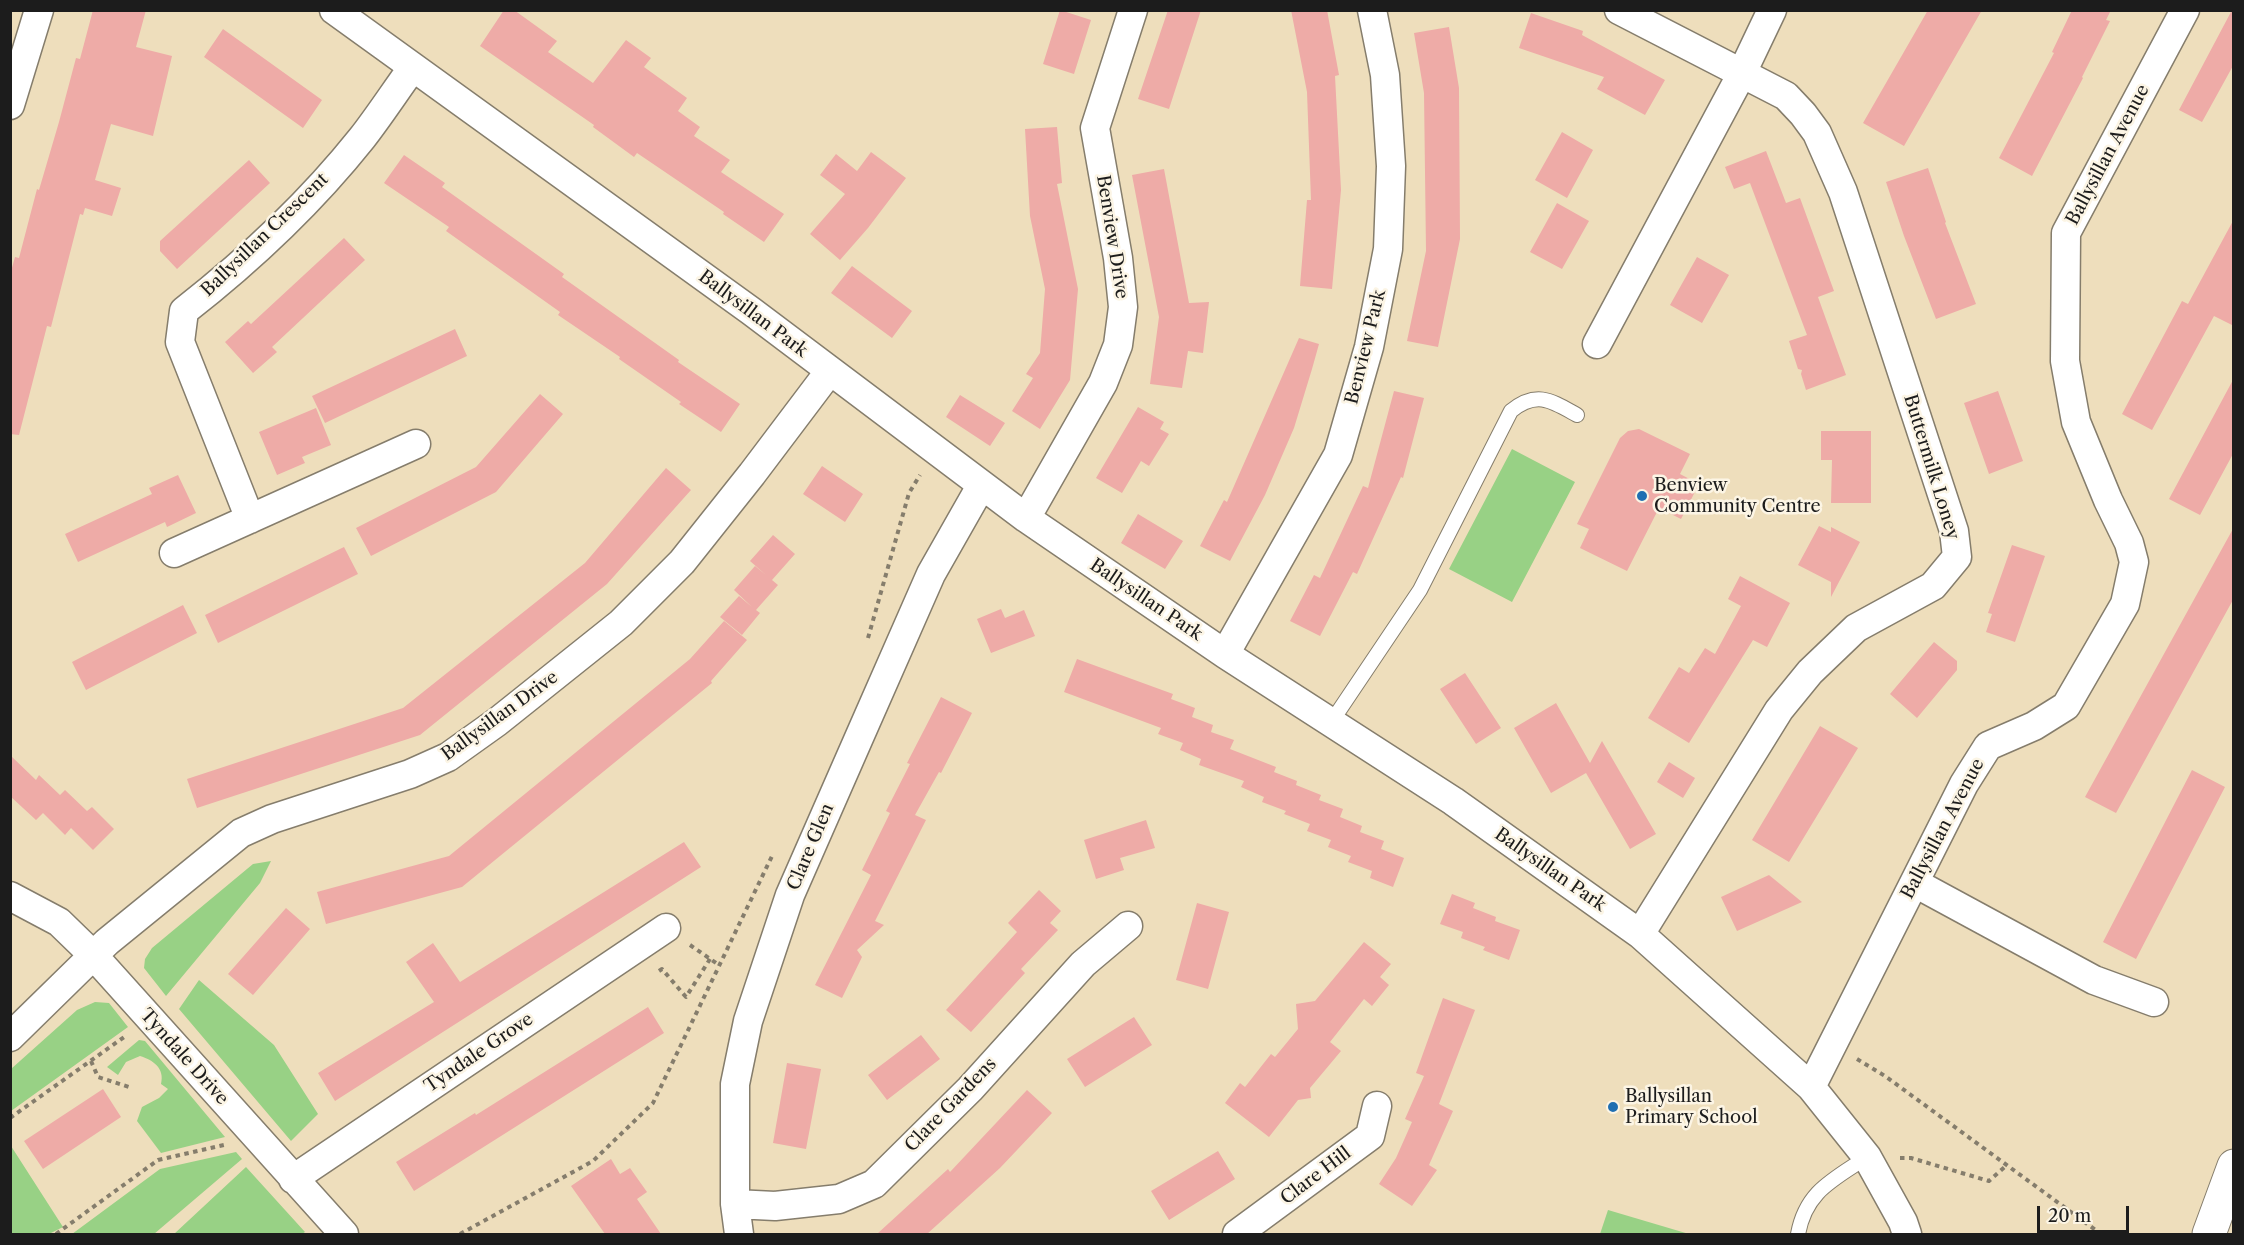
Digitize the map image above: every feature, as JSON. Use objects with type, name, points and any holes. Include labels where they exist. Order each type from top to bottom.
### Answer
[{"type":"main road","points":[[2209,1234],[2234,1166]]},
{"type":"street","points":[[10,105],[39,10]]},
{"type":"street","name":"Ballysillan Park","points":[[334,10],[752,311],[829,372],[1026,519],[1225,654],[1453,801],[1641,934],[1811,1087],[1867,1157],[1903,1222],[1907,1234]]},
{"type":"street","name":"Benview Drive","points":[[1026,519],[1103,383],[1118,345],[1123,307],[1120,278],[1095,128],[1132,10]]},
{"type":"street","name":"Benview Park","points":[[1225,654],[1338,455],[1369,347],[1388,249],[1391,166],[1386,75],[1372,10]]},
{"type":"street","name":"Buttermilk Loney","points":[[1619,10],[1741,75],[1786,96],[1810,124],[1831,162],[1843,192],[1954,531],[1958,557],[1933,586],[1856,628],[1810,672],[1779,710],[1641,934]]},
{"type":"street","points":[[1597,344],[1741,75],[1772,10]]},
{"type":"street","name":"Ballysillan Avenue","points":[[1811,1087],[1964,784],[1988,746],[2034,726],[2066,706],[2125,604],[2134,562],[2129,543],[2108,500],[2076,422],[2065,361],[2066,233],[2185,10]]},
{"type":"street","name":"Ballysillan Crescent","points":[[250,519],[180,342],[184,311],[227,277],[300,207],[361,139],[413,67]]},
{"type":"street","name":"Ballysillan Drive","points":[[10,1037],[93,955],[242,833],[272,819],[410,774],[448,758],[621,623],[682,562],[829,372]]},
{"type":"street","points":[[174,553],[416,444]]},
{"type":"street","name":"Clare Glen","points":[[739,1234],[735,1204],[735,1083],[748,1021],[790,895],[931,574],[981,486]]},
{"type":"street","points":[[1915,883],[2094,980],[2154,1002]]},
{"type":"street","name":"Tyndale Drive","points":[[10,896],[59,922],[93,955],[344,1234]]},
{"type":"street","name":"Clare Gardens","points":[[735,1204],[774,1206],[839,1199],[874,1184],[969,1089],[1083,964],[1128,926]]},
{"type":"street","name":"Tyndale Grove","points":[[293,1179],[666,928]]},
{"type":"street","name":"Clare Hill","points":[[1237,1234],[1370,1136],[1377,1106]]},
{"type":"lane","points":[[1332,722],[1420,590],[1511,411],[1522,403],[1548,399],[1577,415]]},
{"type":"lane","points":[[1798,1234],[1801,1218],[1817,1192],[1867,1157]]},
{"type":"path","points":[[866,645],[909,493],[934,451]]},
{"type":"path","points":[[460,1234],[592,1161],[653,1103],[773,853]]},
{"type":"path","points":[[666,928],[719,965]]},
{"type":"path","points":[[10,1118],[150,1019]]},
{"type":"path","points":[[1833,1045],[1885,1076],[2101,1234]]},
{"type":"path","points":[[91,1061],[98,1077],[129,1088]]},
{"type":"path","points":[[56,1234],[158,1160],[224,1145],[252,1133]]},
{"type":"path","points":[[1867,1157],[1911,1158],[1989,1181],[2007,1166]]},
{"type":"green space","points":[[1512,449],[1575,482],[1512,602],[1449,569]]},
{"type":"green space","points":[[271,861],[260,883],[166,996],[144,968],[145,959],[152,948],[253,864]]},
{"type":"green space","points":[[199,980],[274,1045],[318,1114],[291,1141],[179,1009]]},
{"type":"green space","points":[[95,1002],[109,1003],[128,1027],[11,1111],[11,1069],[77,1010]]},
{"type":"green space","points":[[139,1040],[145,1041],[225,1137],[161,1153],[137,1121],[142,1107],[159,1098],[168,1089],[161,1084],[160,1069],[153,1062],[140,1056],[126,1062],[118,1075],[107,1067]]},
{"type":"green space","points":[[11,1146],[63,1227],[49,1234],[11,1234]]},
{"type":"green space","points":[[236,1152],[242,1159],[154,1234],[72,1234],[160,1169]]},
{"type":"green space","points":[[246,1167],[305,1232],[302,1234],[174,1234]]},
{"type":"green space","points":[[1608,1210],[1689,1234],[1600,1234]]},
{"type":"building","points":[[93,10],[146,10],[136,47],[172,56],[153,136],[111,124],[95,180],[121,188],[112,216],[85,208],[83,215],[80,214],[51,327],[47,326],[19,435],[10,434],[10,275],[15,257],[19,258],[76,58],[80,59]]},
{"type":"building","points":[[504,10],[514,10],[557,41],[548,52],[593,83],[626,40],[651,58],[644,67],[687,98],[678,111],[700,127],[694,136],[730,160],[721,172],[784,214],[764,242],[637,153],[634,157],[593,127],[594,125],[480,46]]},
{"type":"building","points":[[1060,10],[1091,20],[1074,74],[1043,64]]},
{"type":"building","points":[[1168,10],[1201,10],[1169,109],[1138,99]]},
{"type":"building","points":[[1291,10],[1327,10],[1339,75],[1335,76],[1341,190],[1332,289],[1300,286],[1307,200],[1311,200],[1307,92]]},
{"type":"building","points":[[1928,10],[1982,10],[1904,146],[1863,123]]},
{"type":"building","points":[[2072,10],[2111,10],[2106,20],[2110,21],[2032,176],[1999,158],[2054,53],[2052,52]]},
{"type":"building","points":[[2232,10],[2234,64],[2202,122],[2179,110]]},
{"type":"building","points":[[1531,13],[1583,31],[1582,35],[1665,80],[1645,115],[1597,89],[1604,77],[1519,48]]},
{"type":"building","points":[[1449,27],[1459,88],[1460,239],[1438,347],[1407,341],[1426,251],[1424,93],[1414,33]]},
{"type":"building","points":[[223,29],[322,100],[303,128],[204,57]]},
{"type":"building","points":[[1057,127],[1062,183],[1057,184],[1078,289],[1070,380],[1040,429],[1012,411],[1033,378],[1026,374],[1040,353],[1045,289],[1030,216],[1025,129]]},
{"type":"building","points":[[1562,132],[1593,150],[1567,198],[1535,180]]},
{"type":"building","points":[[1766,151],[1786,203],[1800,198],[1834,291],[1818,297],[1846,375],[1806,390],[1802,370],[1798,369],[1789,341],[1807,335],[1750,183],[1734,189],[1725,167]]},
{"type":"building","points":[[871,152],[906,178],[840,260],[810,234],[845,194],[820,175],[836,154],[857,171]]},
{"type":"building","points":[[404,155],[445,183],[442,187],[564,274],[562,277],[679,360],[678,362],[740,404],[721,432],[679,404],[681,402],[619,359],[620,357],[558,315],[560,312],[446,231],[449,227],[384,183]]},
{"type":"building","points":[[249,160],[270,183],[177,269],[160,251],[160,241]]},
{"type":"building","points":[[1928,168],[1945,223],[1976,304],[1936,319],[1886,182]]},
{"type":"building","points":[[1164,169],[1189,303],[1209,302],[1203,353],[1188,351],[1182,388],[1150,384],[1159,317],[1132,175]]},
{"type":"building","points":[[1557,203],[1589,221],[1562,269],[1530,252]]},
{"type":"building","points":[[2234,219],[2234,326],[2214,316],[2152,430],[2122,414],[2182,301],[2188,304]]},
{"type":"building","points":[[344,238],[365,260],[272,347],[277,352],[253,373],[225,342],[248,321],[251,324]]},
{"type":"building","points":[[1697,257],[1729,275],[1702,323],[1670,305]]},
{"type":"building","points":[[852,266],[912,311],[892,338],[831,293]]},
{"type":"building","points":[[455,329],[467,356],[325,423],[312,396]]},
{"type":"building","points":[[1299,338],[1319,344],[1294,428],[1265,495],[1230,561],[1200,546],[1224,500],[1227,502]]},
{"type":"building","points":[[2234,378],[2234,452],[2200,515],[2169,499]]},
{"type":"building","points":[[1394,391],[1424,398],[1403,478],[1401,477],[1357,574],[1353,572],[1320,636],[1290,621],[1314,575],[1320,578],[1363,486],[1368,488]]},
{"type":"building","points":[[1998,391],[2023,461],[1989,474],[1964,403]]},
{"type":"building","points":[[540,394],[563,414],[496,492],[371,556],[356,528],[476,467]]},
{"type":"building","points":[[960,395],[1005,423],[990,446],[946,417]]},
{"type":"building","points":[[1138,407],[1164,422],[1160,429],[1169,434],[1149,466],[1141,461],[1122,493],[1096,478]]},
{"type":"building","points":[[316,408],[331,445],[302,457],[305,463],[277,475],[259,432]]},
{"type":"building","name":"Benview Community Centre","points":[[1639,429],[1690,454],[1680,474],[1699,484],[1681,519],[1659,508],[1627,571],[1580,548],[1589,529],[1577,524],[1620,438],[1628,431]]},
{"type":"building","points":[[1821,431],[1871,431],[1871,503],[1831,503],[1832,460],[1821,460]]},
{"type":"building","points":[[822,466],[863,494],[845,522],[803,494]]},
{"type":"building","points":[[666,468],[691,490],[607,584],[420,735],[197,808],[187,779],[403,708],[585,563]]},
{"type":"building","points":[[178,475],[196,513],[167,527],[165,522],[78,562],[65,534],[152,494],[149,488]]},
{"type":"building","points":[[1138,514],[1183,541],[1165,569],[1121,543]]},
{"type":"building","points":[[1819,526],[1831,532],[1831,527],[1860,542],[1831,597],[1831,582],[1798,565]]},
{"type":"building","points":[[2234,527],[2234,598],[2116,813],[2085,797]]},
{"type":"building","points":[[773,535],[795,554],[772,580],[778,585],[756,610],[760,613],[742,635],[720,617],[739,596],[752,607],[734,590],[755,566],[766,575],[750,561]]},
{"type":"building","points":[[2012,545],[2045,556],[2015,642],[1986,632],[1992,614],[1988,613]]},
{"type":"building","points":[[344,547],[358,574],[218,643],[205,615]]},
{"type":"building","points":[[1740,576],[1790,603],[1767,647],[1753,640],[1689,743],[1648,718],[1679,667],[1689,673],[1705,648],[1715,654],[1741,606],[1728,599]]},
{"type":"building","points":[[183,605],[197,633],[86,690],[72,662]]},
{"type":"building","points":[[1001,609],[1005,618],[1024,610],[1035,636],[991,653],[977,619]]},
{"type":"building","points":[[724,621],[747,640],[711,681],[712,683],[462,887],[326,924],[317,892],[449,856],[690,659]]},
{"type":"building","points":[[1934,642],[1957,661],[1957,670],[1917,718],[1890,694]]},
{"type":"building","points":[[1077,659],[1173,694],[1171,699],[1195,708],[1192,717],[1213,725],[1211,732],[1234,740],[1230,749],[1276,767],[1274,772],[1297,781],[1296,785],[1321,795],[1319,800],[1343,809],[1340,817],[1362,826],[1360,832],[1384,841],[1381,849],[1404,858],[1393,887],[1370,878],[1372,871],[1348,862],[1351,856],[1328,847],[1331,840],[1307,831],[1310,824],[1284,814],[1286,811],[1262,802],[1264,797],[1241,787],[1244,781],[1199,765],[1201,759],[1180,750],[1183,743],[1158,734],[1161,728],[1064,692]]},
{"type":"building","points":[[1465,673],[1501,728],[1476,744],[1440,689]]},
{"type":"building","points":[[941,697],[972,713],[941,773],[939,772],[915,815],[926,820],[875,921],[884,925],[857,950],[862,957],[842,998],[815,985],[871,875],[862,870],[890,813],[886,811],[910,764],[907,763]]},
{"type":"building","points":[[1556,703],[1590,763],[1602,741],[1656,834],[1630,849],[1586,773],[1551,793],[1514,728]]},
{"type":"building","points":[[1820,726],[1858,748],[1789,862],[1752,840]]},
{"type":"building","points":[[10,755],[36,780],[39,775],[60,795],[65,790],[87,811],[92,807],[114,829],[93,850],[71,828],[65,835],[43,813],[36,820],[10,796]]},
{"type":"building","points":[[1669,762],[1695,778],[1683,798],[1657,782]]},
{"type":"building","points":[[2192,770],[2225,787],[2136,959],[2103,942]]},
{"type":"building","points":[[1146,820],[1155,848],[1120,858],[1124,870],[1096,879],[1084,840]]},
{"type":"building","points":[[684,842],[701,867],[335,1101],[318,1073],[434,1002],[406,962],[433,943],[460,982]]},
{"type":"building","points":[[1769,875],[1802,902],[1737,931],[1721,897]]},
{"type":"building","points":[[1039,890],[1061,911],[1050,923],[1058,930],[1021,969],[1025,973],[971,1032],[946,1010],[1017,932],[1008,923]]},
{"type":"building","points":[[1452,894],[1475,903],[1473,908],[1496,917],[1495,921],[1520,930],[1509,960],[1483,950],[1485,947],[1461,938],[1463,932],[1440,924]]},
{"type":"building","points":[[1197,903],[1229,912],[1208,989],[1176,980]]},
{"type":"building","points":[[286,908],[310,929],[253,995],[228,974]]},
{"type":"building","points":[[1364,942],[1391,964],[1380,977],[1389,985],[1372,1006],[1364,999],[1330,1042],[1341,1051],[1310,1088],[1311,1098],[1298,1100],[1269,1137],[1225,1103],[1240,1083],[1245,1087],[1271,1054],[1275,1057],[1298,1029],[1296,1004],[1315,1001]]},
{"type":"building","points":[[1443,998],[1475,1010],[1439,1104],[1453,1111],[1429,1165],[1437,1170],[1412,1206],[1379,1184],[1396,1158],[1412,1122],[1405,1119],[1424,1076],[1416,1073]]},
{"type":"building","points":[[648,1007],[664,1033],[414,1191],[396,1162],[475,1113],[476,1115]]},
{"type":"building","points":[[1134,1017],[1152,1045],[1085,1087],[1067,1059]]},
{"type":"building","points":[[921,1035],[940,1059],[887,1100],[868,1075]]},
{"type":"building","points":[[787,1063],[821,1069],[806,1149],[773,1143]]},
{"type":"building","points":[[103,1089],[121,1117],[43,1169],[24,1141]]},
{"type":"building","points":[[1027,1090],[1052,1113],[1000,1168],[927,1234],[877,1234],[948,1169],[950,1172]]},
{"type":"building","points":[[1218,1151],[1235,1179],[1169,1220],[1151,1191]]},
{"type":"building","points":[[611,1159],[620,1174],[630,1168],[647,1192],[637,1199],[661,1234],[605,1234],[571,1186]]},
{"type":"place","name":"Benview Community Centre","points":[[1642,496]]},
{"type":"place","name":"Ballysillan Primary School","points":[[1613,1107]]}]
